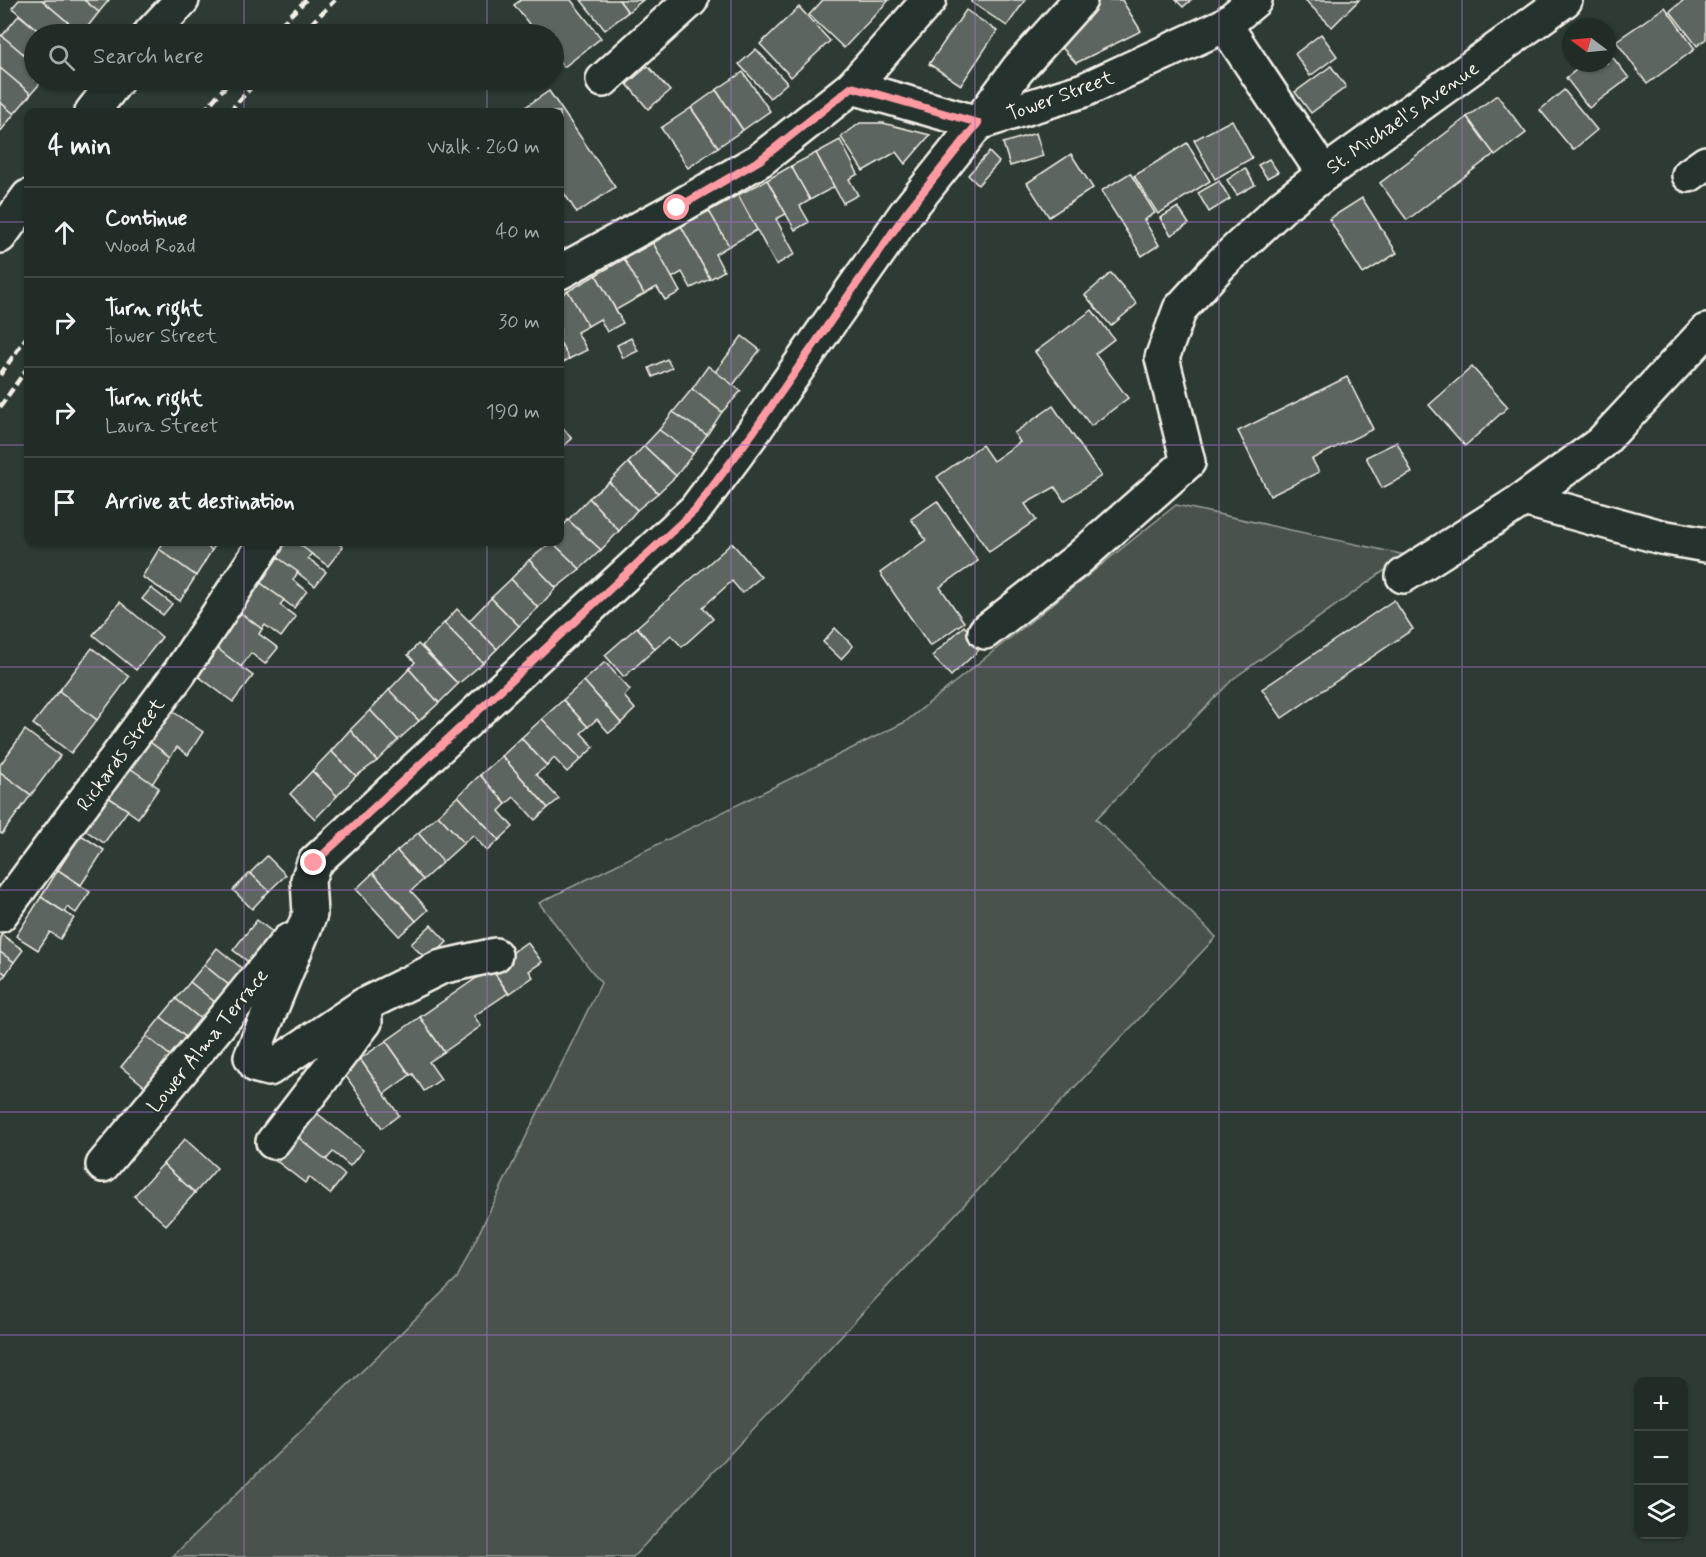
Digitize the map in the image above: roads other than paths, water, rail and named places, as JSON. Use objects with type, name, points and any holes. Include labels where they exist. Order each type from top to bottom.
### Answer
[{"type":"street","points":[[159,24],[182,0]]},
{"type":"street","points":[[603,80],[692,0]]},
{"type":"street","points":[[564,270],[760,160],[852,87],[929,0]]},
{"type":"street","points":[[495,955],[441,967],[364,1005],[270,1069],[257,1066],[251,1057],[310,914],[308,880],[314,863],[695,510],[754,431],[906,213],[1018,69],[1080,0]]},
{"type":"street","name":"Tower Street","points":[[978,123],[1084,90],[1225,26],[1255,0]]},
{"type":"street","name":"St. Michael's Avenue","points":[[1225,26],[1324,174],[1565,0]]},
{"type":"street","points":[[852,87],[978,123]]},
{"type":"street","points":[[95,108],[109,90]]},
{"type":"street","points":[[984,632],[1077,560],[1188,462],[1161,358],[1180,309],[1229,256],[1284,205],[1324,174]]},
{"type":"street","points":[[0,236],[24,203]]},
{"type":"street","points":[[1403,576],[1524,499],[1601,443],[1706,331]]},
{"type":"street","points":[[1524,499],[1661,537],[1706,545]]},
{"type":"street","name":"Rickards Street","points":[[0,915],[180,672],[263,546]]},
{"type":"street","name":"Lower Alma Terrace","points":[[103,1165],[310,914]]},
{"type":"street","points":[[273,1142],[365,1022],[364,1005]]},
{"type":"railway","points":[[281,24],[306,0]]},
{"type":"railway","points":[[311,24],[335,0]]},
{"type":"railway","points":[[206,108],[222,90]]},
{"type":"railway","points":[[233,108],[249,90]]},
{"type":"railway","points":[[0,375],[24,341]]},
{"type":"railway","points":[[0,407],[24,373]]}]
